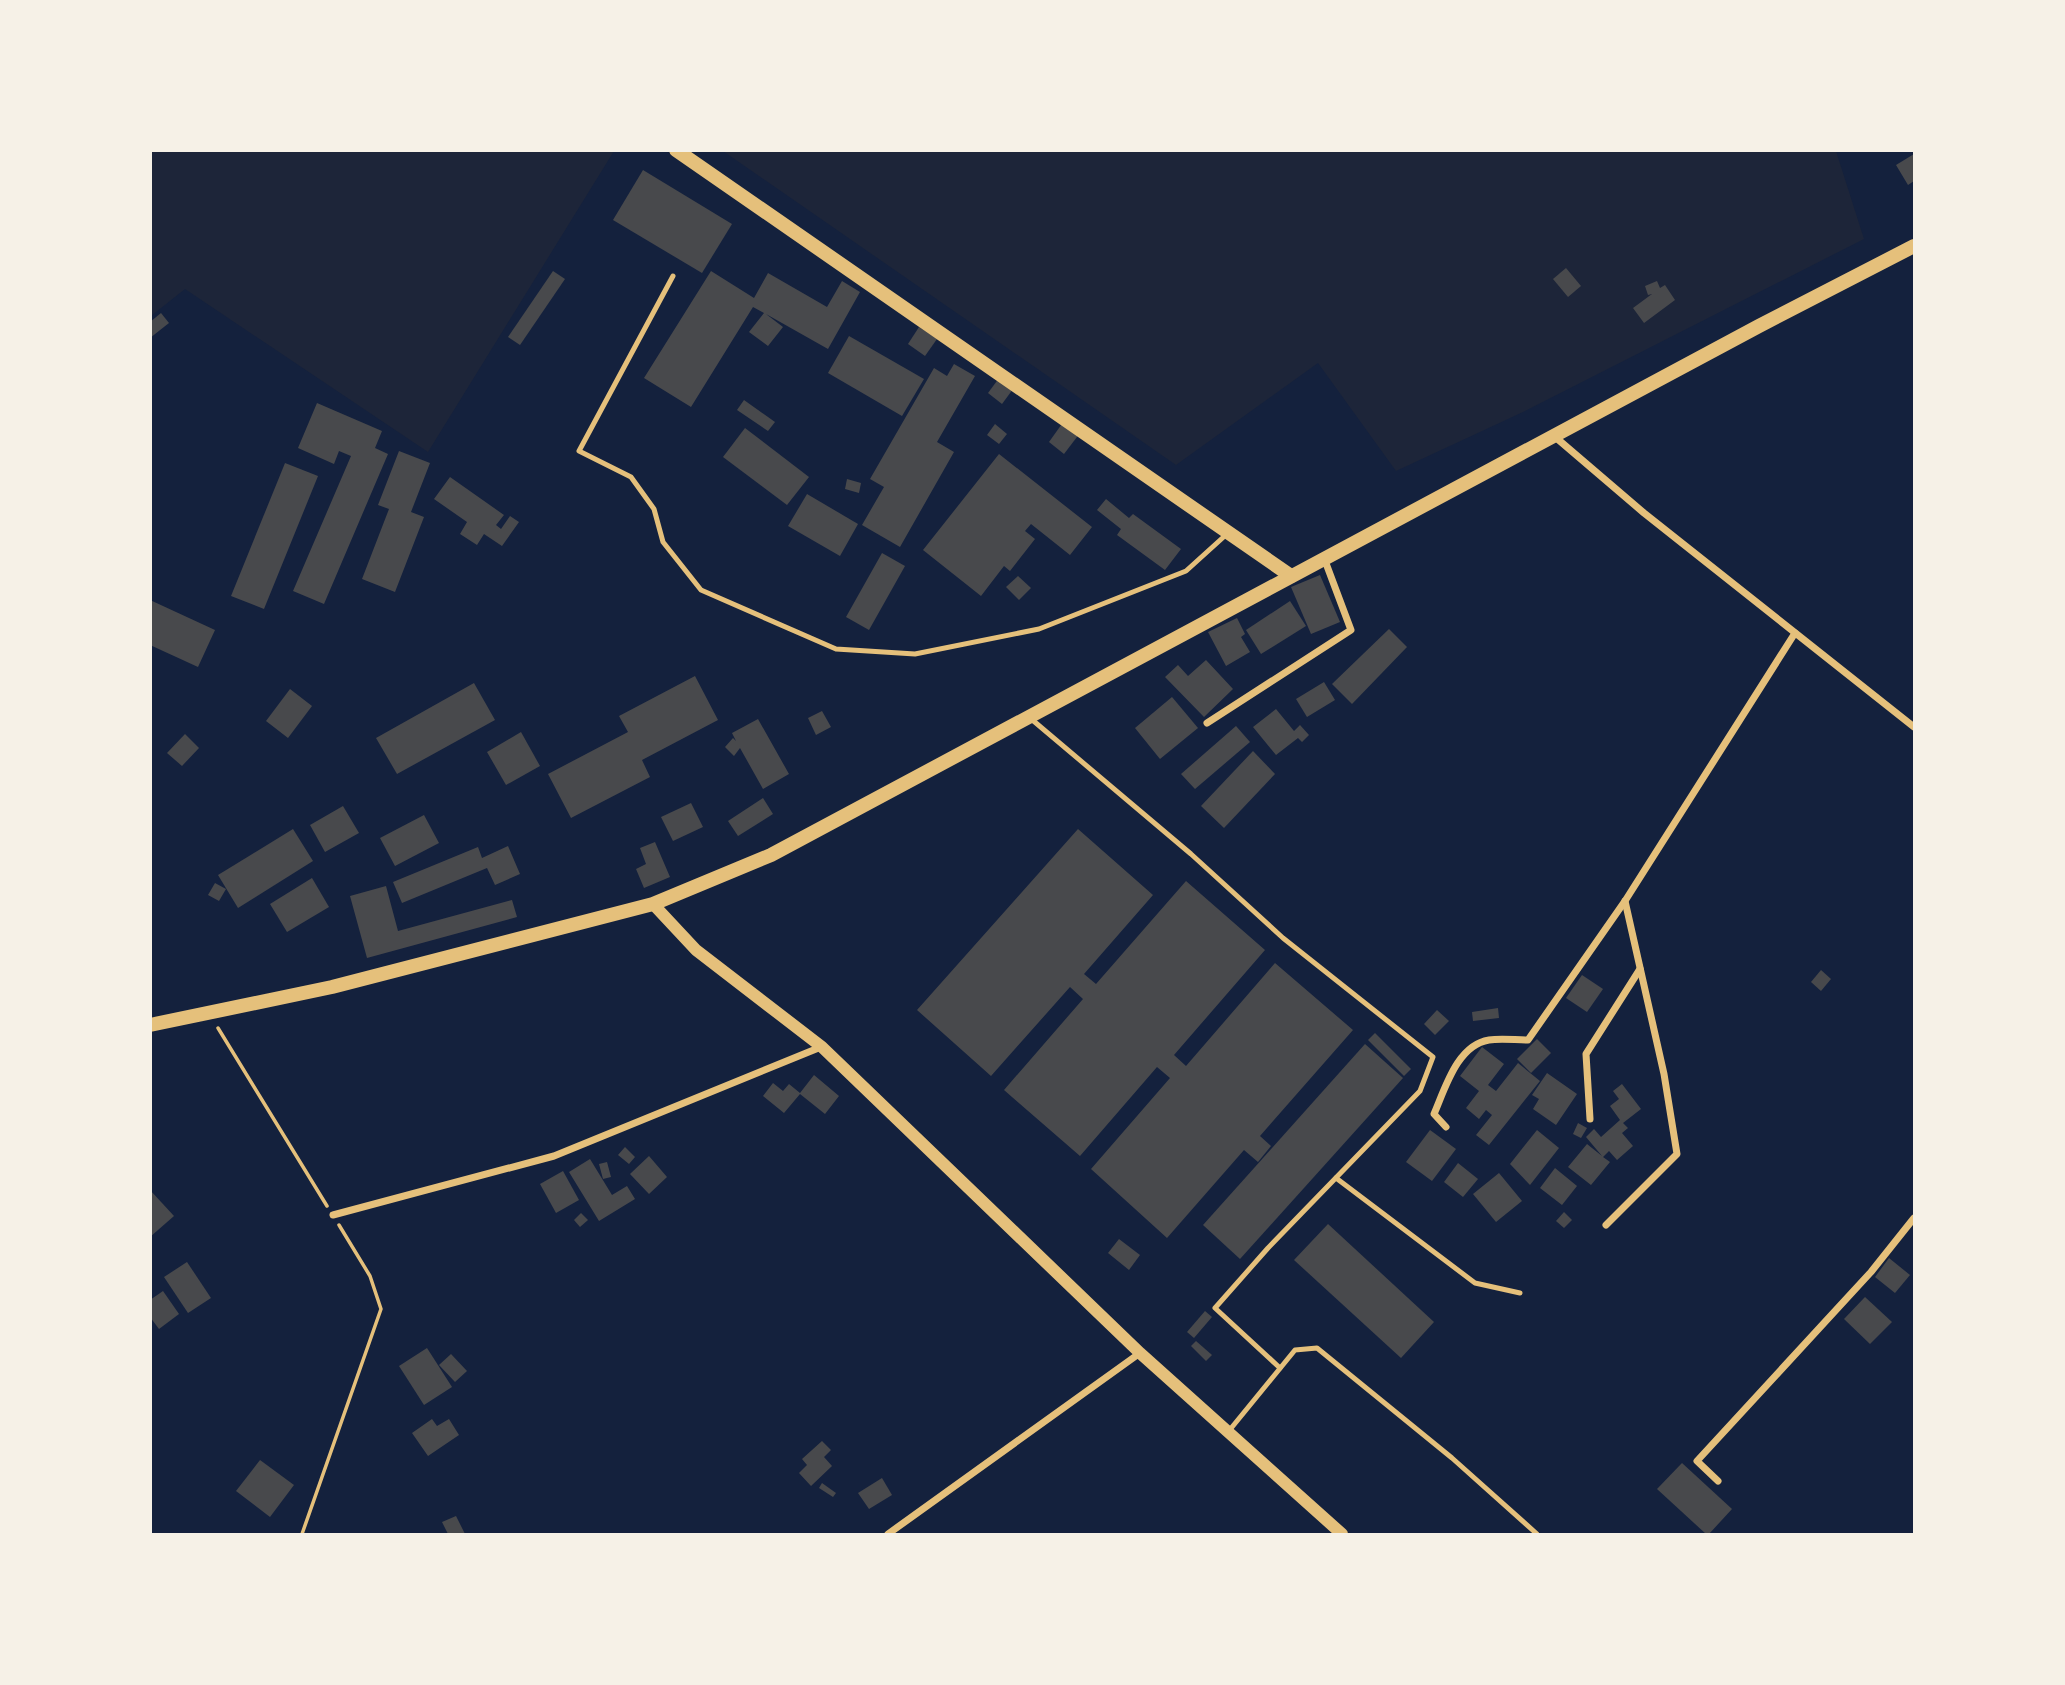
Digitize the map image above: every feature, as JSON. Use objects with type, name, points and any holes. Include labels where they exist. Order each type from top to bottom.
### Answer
[{"type":"main road","points":[[676,150],[1291,576]]},
{"type":"main road","points":[[150,1024],[332,987],[653,904],[771,855],[1759,326],[1914,246]]},
{"type":"street","points":[[1554,436],[1644,513],[1914,727]]},
{"type":"street","points":[[1207,723],[1351,630],[1324,558]]},
{"type":"street","points":[[1446,1127],[1434,1114],[1454,1069],[1471,1047],[1487,1040],[1528,1040],[1625,901],[1795,633]]},
{"type":"street","points":[[1606,1224],[1677,1154],[1664,1074],[1625,901]]},
{"type":"street","points":[[653,904],[696,950],[822,1046],[1140,1353],[1342,1535]]},
{"type":"street","points":[[1590,1119],[1586,1055],[1640,970]]},
{"type":"street","points":[[333,1215],[554,1156],[822,1046]]},
{"type":"street","points":[[1718,1481],[1698,1461],[1871,1272],[1914,1218]]},
{"type":"street","points":[[888,1535],[1140,1353]]},
{"type":"lane","points":[[673,276],[579,451],[631,477],[654,509],[663,542],[701,590],[836,649],[915,654],[1051,625],[1186,571],[1229,532]]},
{"type":"lane","points":[[1028,717],[1191,855],[1283,938],[1433,1057],[1420,1091],[1268,1248],[1215,1308],[1280,1368]]},
{"type":"lane","points":[[1336,1178],[1475,1283],[1520,1293]]},
{"type":"lane","points":[[1228,1432],[1294,1350],[1317,1348],[1452,1458],[1537,1535]]},
{"type":"path","points":[[208,1012],[370,1276],[381,1309],[302,1535]]},
{"type":"shaded area","points":[[151,150],[614,151],[428,452],[185,289],[151,316]]},
{"type":"shaded area","points":[[723,151],[1836,151],[1864,239],[1523,412],[1396,471],[1318,363],[1176,465]]},
{"type":"building","points":[[1914,154],[1914,181],[1908,185],[1896,165]]},
{"type":"building","points":[[643,170],[732,224],[702,273],[613,220]]},
{"type":"building","points":[[1566,268],[1581,286],[1568,297],[1553,279]]},
{"type":"building","points":[[553,271],[565,279],[520,345],[508,337]]},
{"type":"building","points":[[711,271],[754,298],[768,273],[827,307],[842,281],[860,292],[828,349],[766,314],[783,327],[768,346],[749,332],[764,313],[753,307],[691,407],[644,378]]},
{"type":"building","points":[[1657,281],[1660,288],[1665,285],[1675,300],[1644,323],[1633,308],[1652,294],[1648,295],[1645,286]]},
{"type":"building","points":[[161,313],[169,323],[150,338],[150,322]]},
{"type":"building","points":[[919,327],[937,339],[925,356],[908,344]]},
{"type":"building","points":[[849,336],[924,379],[902,416],[828,373]]},
{"type":"building","points":[[954,364],[975,376],[937,442],[954,452],[900,547],[862,525],[884,487],[870,479],[934,368],[947,376]]},
{"type":"building","points":[[1002,374],[1016,385],[1002,404],[988,393]]},
{"type":"building","points":[[744,400],[775,422],[768,431],[737,410]]},
{"type":"building","points":[[317,403],[382,431],[375,448],[388,454],[324,604],[293,591],[351,456],[339,451],[334,464],[298,448]]},
{"type":"building","points":[[1064,421],[1080,433],[1064,454],[1049,442]]},
{"type":"building","points":[[995,424],[1007,434],[999,444],[987,435]]},
{"type":"building","points":[[745,428],[809,477],[787,505],[723,457]]},
{"type":"building","points":[[399,451],[430,463],[411,512],[424,517],[395,592],[362,579],[389,509],[378,505]]},
{"type":"building","points":[[999,454],[1092,527],[1070,555],[1031,524],[1025,531],[1035,539],[1010,571],[1004,566],[981,596],[923,550]]},
{"type":"building","points":[[285,463],[318,476],[264,609],[231,596]]},
{"type":"building","points":[[450,477],[504,515],[496,525],[501,529],[510,516],[519,522],[502,546],[484,534],[477,545],[460,534],[467,522],[434,499]]},
{"type":"building","points":[[847,479],[861,483],[859,493],[845,489]]},
{"type":"building","points":[[807,494],[858,524],[840,556],[788,526]]},
{"type":"building","points":[[1106,499],[1129,518],[1133,514],[1181,549],[1165,570],[1117,535],[1121,529],[1097,510]]},
{"type":"building","points":[[882,553],[905,566],[869,630],[846,617]]},
{"type":"building","points":[[1320,575],[1340,622],[1311,634],[1291,587]]},
{"type":"building","points":[[1018,576],[1031,588],[1019,600],[1006,587]]},
{"type":"building","points":[[150,600],[215,630],[198,667],[150,645]]},
{"type":"building","points":[[1290,601],[1306,626],[1261,654],[1246,630]]},
{"type":"building","points":[[1237,618],[1245,634],[1241,637],[1250,652],[1226,666],[1208,632]]},
{"type":"building","points":[[1389,629],[1407,647],[1352,704],[1332,684]]},
{"type":"building","points":[[1206,660],[1233,689],[1204,717],[1165,677],[1178,665],[1188,676]]},
{"type":"building","points":[[695,676],[718,720],[642,760],[650,777],[571,818],[548,774],[628,732],[619,716]]},
{"type":"building","points":[[1324,682],[1335,700],[1307,717],[1296,699]]},
{"type":"building","points":[[474,683],[495,720],[397,774],[376,738]]},
{"type":"building","points":[[290,689],[312,706],[288,738],[266,721]]},
{"type":"building","points":[[1172,697],[1198,728],[1160,759],[1135,728]]},
{"type":"building","points":[[1276,709],[1294,731],[1300,725],[1309,735],[1302,742],[1298,738],[1276,755],[1253,727]]},
{"type":"building","points":[[822,711],[831,727],[816,735],[808,718]]},
{"type":"building","points":[[758,719],[789,774],[763,789],[740,748],[734,756],[725,747],[733,738],[736,741],[732,733]]},
{"type":"building","points":[[1236,726],[1250,742],[1195,789],[1181,774]]},
{"type":"building","points":[[521,732],[540,766],[506,785],[487,752]]},
{"type":"building","points":[[185,734],[199,748],[182,766],[167,753]]},
{"type":"building","points":[[1253,751],[1275,774],[1224,828],[1201,806]]},
{"type":"building","points":[[763,798],[773,814],[738,836],[728,821]]},
{"type":"building","points":[[691,803],[703,827],[673,841],[661,817]]},
{"type":"building","points":[[343,806],[359,833],[325,852],[310,825]]},
{"type":"building","points":[[424,815],[439,843],[395,866],[380,838]]},
{"type":"building","points":[[293,829],[313,861],[238,908],[218,875]]},
{"type":"building","points":[[1078,829],[1153,895],[1084,974],[1096,984],[1186,881],[1265,950],[1174,1055],[1186,1066],[1275,963],[1353,1030],[1260,1136],[1271,1146],[1258,1162],[1244,1150],[1167,1238],[1091,1169],[1170,1078],[1157,1067],[1080,1156],[1004,1090],[1083,999],[1070,987],[991,1076],[917,1010]]},
{"type":"building","points":[[655,842],[670,877],[644,888],[636,869],[646,864],[640,848]]},
{"type":"building","points":[[508,846],[520,874],[495,885],[487,868],[402,903],[393,882],[478,847],[482,858]]},
{"type":"building","points":[[312,878],[329,907],[287,932],[270,904]]},
{"type":"building","points":[[215,883],[226,889],[219,901],[208,895]]},
{"type":"building","points":[[386,886],[398,931],[512,900],[517,917],[367,958],[350,896]]},
{"type":"building","points":[[1821,970],[1831,979],[1821,991],[1811,982]]},
{"type":"building","points":[[1582,975],[1603,989],[1587,1012],[1566,998]]},
{"type":"building","points":[[1498,1008],[1499,1018],[1473,1021],[1472,1012]]},
{"type":"building","points":[[1437,1010],[1449,1021],[1435,1035],[1424,1024]]},
{"type":"building","points":[[1375,1033],[1411,1069],[1404,1076],[1368,1040]]},
{"type":"building","points":[[1537,1039],[1551,1053],[1531,1073],[1517,1059]]},
{"type":"building","points":[[1365,1044],[1403,1078],[1240,1259],[1203,1225]]},
{"type":"building","points":[[1482,1047],[1504,1064],[1488,1085],[1496,1091],[1518,1063],[1540,1081],[1489,1145],[1476,1135],[1492,1115],[1486,1110],[1479,1119],[1466,1108],[1479,1091],[1460,1076]]},
{"type":"building","points":[[1547,1073],[1577,1094],[1556,1125],[1533,1109],[1539,1099],[1532,1095]]},
{"type":"building","points":[[814,1075],[839,1096],[825,1114],[800,1094],[784,1113],[763,1096],[773,1083],[783,1091],[789,1084],[800,1093]]},
{"type":"building","points":[[1622,1084],[1641,1109],[1623,1123],[1628,1128],[1622,1133],[1633,1146],[1617,1160],[1609,1151],[1603,1157],[1610,1162],[1591,1185],[1568,1167],[1587,1144],[1602,1156],[1586,1137],[1594,1129],[1601,1137],[1620,1120],[1610,1106],[1619,1099],[1613,1091]]},
{"type":"building","points":[[1578,1123],[1587,1128],[1581,1138],[1573,1134]]},
{"type":"building","points":[[1430,1130],[1456,1149],[1432,1181],[1406,1162]]},
{"type":"building","points":[[1537,1130],[1559,1148],[1530,1185],[1510,1164]]},
{"type":"building","points":[[625,1147],[635,1157],[629,1164],[618,1155]]},
{"type":"building","points":[[649,1156],[667,1177],[649,1194],[630,1174]]},
{"type":"building","points":[[590,1159],[612,1195],[627,1186],[635,1199],[599,1221],[569,1172]]},
{"type":"building","points":[[607,1162],[611,1177],[603,1179],[599,1164]]},
{"type":"building","points":[[1458,1163],[1478,1179],[1463,1197],[1444,1182]]},
{"type":"building","points":[[1555,1168],[1577,1186],[1562,1205],[1540,1188]]},
{"type":"building","points":[[563,1171],[579,1200],[556,1213],[540,1184]]},
{"type":"building","points":[[1499,1173],[1522,1201],[1496,1222],[1473,1194]]},
{"type":"building","points":[[150,1190],[174,1216],[150,1237]]},
{"type":"building","points":[[1564,1212],[1572,1220],[1564,1228],[1556,1221]]},
{"type":"building","points":[[581,1213],[588,1220],[580,1227],[574,1220]]},
{"type":"building","points":[[1328,1224],[1434,1322],[1401,1358],[1294,1260]]},
{"type":"building","points":[[1119,1239],[1140,1255],[1129,1270],[1108,1253]]},
{"type":"building","points":[[1889,1258],[1910,1275],[1895,1293],[1875,1277]]},
{"type":"building","points":[[187,1262],[211,1298],[188,1313],[164,1277]]},
{"type":"building","points":[[163,1291],[179,1314],[159,1329],[150,1317],[150,1300]]},
{"type":"building","points":[[1865,1297],[1892,1322],[1870,1344],[1844,1319]]},
{"type":"building","points":[[1205,1311],[1212,1317],[1194,1338],[1187,1332]]},
{"type":"building","points":[[1196,1341],[1212,1355],[1206,1361],[1191,1346]]},
{"type":"building","points":[[427,1348],[452,1387],[424,1405],[399,1366]]},
{"type":"building","points":[[451,1354],[467,1371],[455,1382],[439,1365]]},
{"type":"building","points":[[432,1419],[437,1426],[449,1419],[459,1435],[428,1456],[412,1433]]},
{"type":"building","points":[[822,1441],[831,1450],[824,1457],[832,1466],[811,1486],[799,1473],[807,1465],[802,1459]]},
{"type":"building","points":[[260,1460],[294,1485],[270,1517],[236,1491]]},
{"type":"building","points":[[1682,1463],[1732,1509],[1709,1534],[1657,1489]]},
{"type":"building","points":[[882,1478],[892,1495],[869,1509],[858,1493]]},
{"type":"building","points":[[822,1483],[836,1493],[833,1497],[819,1488]]},
{"type":"building","points":[[456,1516],[465,1534],[448,1534],[442,1522]]}]
